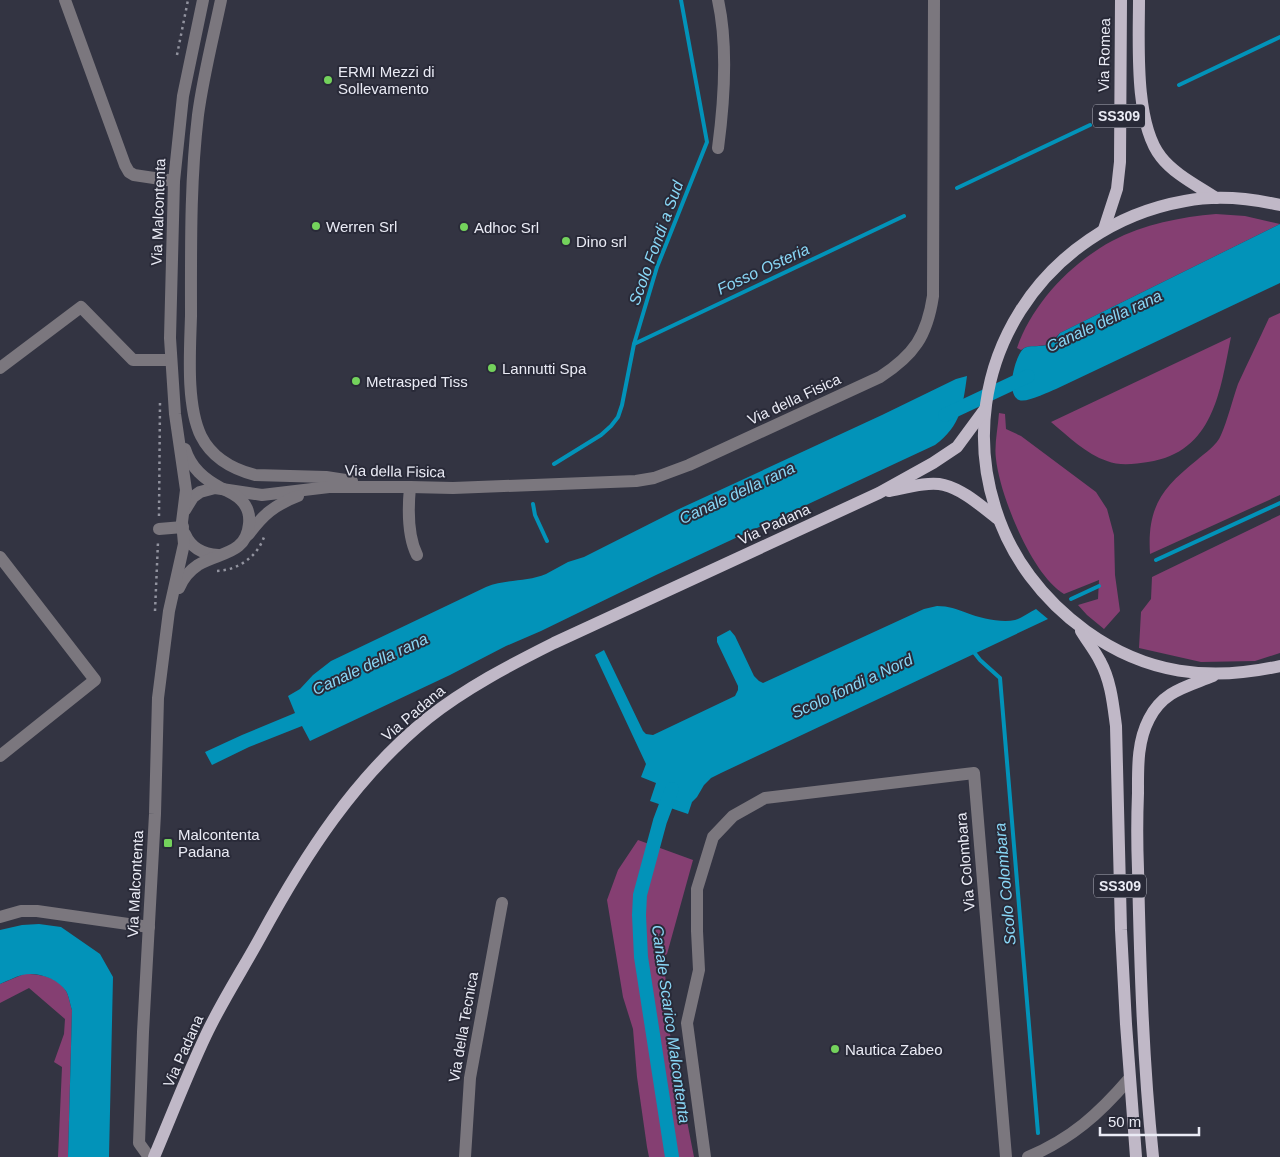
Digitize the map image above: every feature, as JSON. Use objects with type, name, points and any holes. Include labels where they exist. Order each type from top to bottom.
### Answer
[{"type":"main road","name":"Via Romea","points":[[1104,229],[1117,189],[1120,162],[1121,0]]},
{"type":"main road","name":"SS309","points":[[1139,0],[1141,98],[1146,127],[1161,157],[1173,169],[1216,198]]},
{"type":"main road","name":"SS309","points":[[1280,205],[1237,198],[1216,198],[1187,200],[1158,207],[1130,216],[1104,229],[1064,258],[1030,294],[1005,337],[989,384],[985,408],[984,438],[987,476],[998,519],[1009,543],[1022,567],[1038,588],[1077,625],[1105,645],[1140,661],[1185,672],[1218,674],[1255,672],[1280,666]]},
{"type":"main road","name":"Via Padana","points":[[154,1157],[206,1035],[293,877],[336,814],[380,762],[411,732],[459,696],[522,659],[879,493],[933,463],[957,447],[985,408]]},
{"type":"main road","name":"Via Padana","points":[[879,493],[922,485],[944,485],[965,495],[998,519]]},
{"type":"main road","name":"SS309","points":[[1077,625],[1100,661],[1108,678],[1115,719],[1121,930],[1129,1079],[1136,1157]]},
{"type":"main road","name":"SS309","points":[[1153,1157],[1144,1035],[1137,831],[1138,757],[1149,719],[1164,699],[1172,692],[1218,674]]},
{"type":"street","points":[[65,0],[129,172],[134,175],[174,181]]},
{"type":"street","name":"Via Malcontenta","points":[[149,1157],[139,1143],[155,814],[158,707],[169,612],[183,554],[186,484],[178,428],[170,338],[174,181],[183,96],[190,54],[203,0]]},
{"type":"street","points":[[221,0],[213,57],[198,114],[191,199],[190,380],[197,426],[202,438],[215,455],[238,470],[254,475],[326,477],[406,487],[409,500],[411,544],[417,555]]},
{"type":"street","points":[[718,0],[724,34],[721,122],[718,148]]},
{"type":"street","name":"Via della Fisica","points":[[223,489],[262,496],[329,487],[453,488],[619,483],[654,478],[689,465],[880,377],[908,356],[918,343],[926,328],[933,296],[934,0]]},
{"type":"street","points":[[190,54],[213,57]]},
{"type":"street","points":[[0,368],[81,307],[132,360],[171,360]]},
{"type":"street","name":"Via Malcontenta","points":[[169,612],[185,576],[200,563],[232,551],[245,539],[249,523],[247,509],[238,497],[209,481],[192,465],[178,428]]},
{"type":"street","name":"Via della Fisica","points":[[245,539],[259,520],[276,506],[299,496],[329,487]]},
{"type":"street","points":[[184,511],[188,502],[200,492],[214,488],[223,489]]},
{"type":"street","points":[[159,529],[183,530],[191,545],[201,552],[225,554]]},
{"type":"street","points":[[0,557],[95,680],[0,756]]},
{"type":"street","name":"Via Colombara","points":[[705,1157],[687,1023],[699,970],[697,889],[713,837],[734,816],[765,798],[974,773],[1006,1157]]},
{"type":"street","name":"Via della Tecnica","points":[[465,1157],[470,1078],[502,903]]},
{"type":"street","points":[[0,917],[21,911],[37,911],[149,927]]},
{"type":"street","points":[[1028,1157],[1050,1148],[1094,1117],[1129,1079]]},
{"type":"path","points":[[214,571],[233,569],[241,565],[256,552],[264,535]]},
{"type":"shaded area","points":[[1216,214],[1245,216],[1280,224],[1060,333],[1048,345],[1026,347],[1021,350],[1017,348],[1032,316],[1055,286],[1097,250],[1124,235],[1150,226],[1176,219]]},
{"type":"shaded area","points":[[1280,313],[1280,495],[1150,554],[1151,523],[1159,500],[1174,480],[1219,439],[1238,384],[1269,318]]},
{"type":"shaded area","points":[[1231,337],[1223,378],[1210,416],[1200,432],[1187,446],[1170,456],[1148,462],[1112,463],[1099,458],[1085,449],[1051,422]]},
{"type":"shaded area","points":[[999,413],[1005,414],[1006,429],[1021,436],[1096,492],[1107,509],[1114,535],[1115,575],[1120,611],[1104,629],[1078,605],[1098,599],[1099,580],[1064,594],[1040,570],[1029,553],[1011,513],[999,475],[996,459],[996,442]]},
{"type":"shaded area","points":[[1280,515],[1280,653],[1255,661],[1201,662],[1139,648],[1141,612],[1151,599],[1152,577]]},
{"type":"shaded area","points":[[638,840],[693,860],[667,954],[660,959],[659,975],[665,975],[670,1034],[694,1157],[649,1157],[647,1147],[637,1077],[633,1029],[623,997],[607,900],[618,870]]},
{"type":"shaded area","points":[[24,974],[42,975],[58,982],[67,993],[72,1010],[68,1157],[58,1157],[62,1067],[54,1062],[64,1034],[65,1019],[29,988],[0,1003],[0,984]]},
{"type":"water","points":[[1280,224],[1280,283],[1038,397],[1023,401],[1015,396],[1012,383],[1013,375],[1017,360],[1023,349],[1049,344],[1060,333]]},
{"type":"water","points":[[967,376],[959,414],[944,438],[935,445],[506,646],[450,675],[310,741],[302,726],[249,747],[212,765],[205,752],[295,713],[288,696],[300,689],[313,675],[331,661],[486,587],[539,577],[568,562],[584,557],[679,509],[956,379]]},
{"type":"water","points":[[937,606],[1003,621],[1018,619],[1036,609],[1048,619],[711,778],[692,802],[688,814],[650,801],[656,783],[641,777],[646,764],[595,655],[604,650],[643,731],[646,734],[653,735],[735,696],[738,686],[717,642],[717,637],[730,630],[735,636],[754,676],[763,683],[924,609]]},
{"type":"water","points":[[39,924],[61,927],[100,954],[113,977],[109,1157],[68,1157],[72,1010],[66,991],[52,979],[34,974],[22,975],[0,984],[0,930],[22,925]]},
{"type":"waterway","name":"Scolo Fondi a Sud","points":[[554,464],[601,435],[618,417],[634,344],[657,267],[707,142],[681,0]]},
{"type":"waterway","name":"Fosso Osteria","points":[[1179,85],[1280,37]]},
{"type":"waterway","name":"Fosso Osteria","points":[[957,188],[1090,125]]},
{"type":"waterway","name":"Fosso Osteria","points":[[634,344],[904,216]]},
{"type":"waterway","name":"Canale della rana","points":[[945,415],[1028,376]]},
{"type":"waterway","name":"Scolo fondi a Nord","points":[[1156,560],[1280,503]]},
{"type":"waterway","name":"Scolo Fondi a Sud","points":[[533,504],[535,515],[547,541]]},
{"type":"waterway","name":"Scolo fondi a Nord","points":[[1071,599],[1099,586]]},
{"type":"waterway","name":"Scolo Colombara","points":[[973,651],[1000,678],[1038,1133]]},
{"type":"waterway","name":"Canale Scarico Malcontenta","points":[[672,789],[660,821],[640,895],[639,915],[641,957],[672,1157]]},
{"type":"place","name":"ERMI Mezzi di Sollevamento","points":[[328,80]]},
{"type":"place","name":"Werren Srl","points":[[316,226]]},
{"type":"place","name":"Adhoc Srl","points":[[464,227]]},
{"type":"place","name":"Dino srl","points":[[566,241]]},
{"type":"place","name":"Lannutti Spa","points":[[492,368]]},
{"type":"place","name":"Metrasped Tiss","points":[[356,381]]},
{"type":"place","name":"Malcontenta Padana","points":[[168,843]]},
{"type":"place","name":"Nautica Zabeo","points":[[835,1049]]}]
